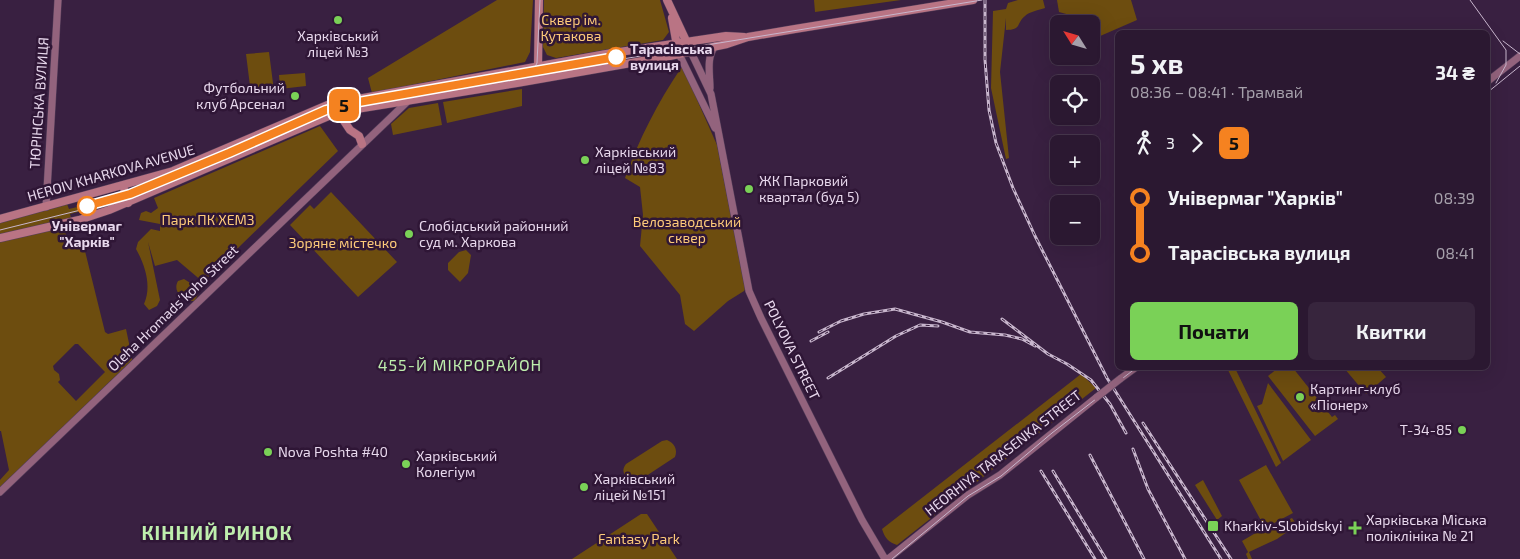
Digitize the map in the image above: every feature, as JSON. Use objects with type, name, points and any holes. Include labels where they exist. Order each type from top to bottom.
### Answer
[{"type":"main road","name":"ТЮРІНСЬКА ВУЛИЦЯ","points":[[46,207],[58,0]]},
{"type":"main road","points":[[517,83],[531,75],[538,66],[539,0]]},
{"type":"main road","name":"HEROIV KHARKOVA AVENUE","points":[[0,238],[79,220],[128,203],[338,112],[691,52],[748,37],[973,0]]},
{"type":"main road","points":[[668,3],[675,35],[691,52]]},
{"type":"main road","points":[[668,3],[681,42],[679,54]]},
{"type":"main road","name":"HEROIV KHARKOVA AVENUE","points":[[0,218],[46,207],[185,167],[325,106],[538,66],[681,42],[726,36],[748,37]]},
{"type":"main road","name":"POLYOVA STREET","points":[[715,46],[709,59],[711,94],[750,291],[761,318],[862,520],[886,559]]},
{"type":"main road","name":"POLYOVA STREET","points":[[691,52],[711,94]]},
{"type":"main road","name":"POLYOVA STREET","points":[[679,54],[719,137]]},
{"type":"main road","points":[[1490,79],[1520,56]]},
{"type":"main road","points":[[408,101],[427,86]]},
{"type":"main road","points":[[346,101],[339,107],[338,112],[350,130],[360,138],[362,144]]},
{"type":"main road","name":"Oleha Hromadsʹkoho Street","points":[[0,492],[408,101]]},
{"type":"main road","points":[[123,185],[128,203]]},
{"type":"main road","name":"HEORHIYA TARASENKA STREET","points":[[886,559],[968,495],[1000,475],[1132,370]]},
{"type":"green space","points":[[497,0],[533,0],[530,52],[525,62],[372,93],[368,78]]},
{"type":"green space","name":"Сквер ім. Кутакова","points":[[544,0],[660,0],[669,32],[663,40],[556,58],[547,55],[543,47]]},
{"type":"green space","points":[[814,0],[901,0],[815,12]]},
{"type":"green space","points":[[1018,0],[1043,0],[1045,8],[1027,15],[1017,27],[1011,30],[1006,30],[1006,18],[1000,72],[1009,158],[1006,159],[991,88],[993,11],[1006,9],[1008,3]]},
{"type":"green space","points":[[1057,0],[1131,0],[1137,20],[1100,36],[1100,15],[1070,15],[1059,12]]},
{"type":"green space","points":[[269,52],[274,91],[251,94],[246,54]]},
{"type":"green space","name":"Велозаводський сквер","points":[[681,68],[683,68],[717,145],[745,289],[728,301],[694,331],[685,324],[680,295],[640,246],[643,215],[640,187],[625,178],[636,149],[650,121]]},
{"type":"green space","points":[[305,73],[306,86],[280,89],[279,75]]},
{"type":"green space","points":[[522,89],[522,106],[447,123],[443,102]]},
{"type":"green space","points":[[438,103],[442,125],[393,135],[391,124],[409,108]]},
{"type":"green space","points":[[319,111],[321,115],[133,195],[133,190],[139,186],[205,161]]},
{"type":"green space","name":"Парк ПК ХЕМЗ","points":[[320,126],[338,151],[203,282],[177,260],[155,266],[148,242],[160,300],[157,306],[149,310],[144,304],[147,290],[146,276],[136,249],[138,242],[151,229],[160,231],[160,224],[139,220],[141,213],[146,211],[151,213],[158,208],[154,198]]},
{"type":"green space","name":"Зоряне містечко","points":[[331,192],[397,262],[358,297],[290,225],[310,205],[314,209]]},
{"type":"green space","points":[[118,197],[119,201],[70,214],[71,218],[17,232],[64,228],[68,240],[84,247],[105,332],[108,334],[126,329],[132,360],[0,488],[0,480],[9,470],[0,431],[0,222],[67,204],[69,209]],"holes":[[[75,344],[78,344],[105,372],[76,401],[58,382],[60,380],[59,374],[54,370],[53,366]]]},
{"type":"green space","points":[[466,250],[471,255],[468,273],[460,282],[448,270],[448,263],[459,252]]},
{"type":"green space","points":[[184,279],[195,286],[198,294],[195,301],[187,301],[178,292],[176,287],[178,281]]},
{"type":"green space","points":[[1228,370],[1236,370],[1281,463],[1276,467]]},
{"type":"green space","name":"Картинг-клуб «Піонер»","points":[[1276,370],[1295,370],[1332,417],[1335,415],[1338,419],[1315,436],[1268,376]]},
{"type":"green space","points":[[1346,370],[1380,370],[1386,377],[1366,394]]},
{"type":"green space","points":[[1081,374],[1096,388],[897,545],[887,539],[882,529]]},
{"type":"green space","points":[[1268,383],[1311,440],[1283,461],[1257,406],[1262,404]]},
{"type":"green space","points":[[667,440],[675,447],[675,457],[637,482],[628,480],[623,471],[624,466],[662,441]]},
{"type":"green space","points":[[1266,465],[1293,513],[1265,528],[1239,480]]},
{"type":"green space","points":[[1203,480],[1222,516],[1217,520],[1195,485]]},
{"type":"green space","name":"Fantasy Park","points":[[641,514],[647,514],[677,559],[572,559]]},
{"type":"green space","points":[[1292,518],[1297,525],[1277,539],[1249,552],[1252,559],[1248,559],[1246,554],[1248,552],[1242,541],[1259,531],[1261,533]]},
{"type":"tram line","points":[[526,76],[533,71],[537,63],[540,0]]},
{"type":"tram line","points":[[0,230],[129,198],[339,107],[982,0]]},
{"type":"tram line","points":[[1470,0],[1506,50],[1506,65],[1496,83]]},
{"type":"tram line","points":[[1503,41],[1520,54]]},
{"type":"tram line","name":"5","points":[[87,206],[130,194],[326,110],[353,103],[541,72],[616,57]]},
{"type":"tram line","points":[[1490,90],[1520,66]]},
{"type":"tram line","points":[[892,559],[968,496],[1001,476],[1052,433],[1133,370]]},
{"type":"railway","points":[[985,0],[985,60],[989,110],[996,143],[1013,188],[1035,236],[1107,378],[1221,559]]},
{"type":"railway","points":[[819,332],[841,321],[864,314],[895,309],[970,332],[1005,335],[1022,339],[1035,346]]},
{"type":"railway","points":[[1002,319],[1048,354],[1091,380],[1110,404],[1126,433]]},
{"type":"railway","points":[[828,378],[896,336],[920,325],[938,326]]},
{"type":"railway","points":[[811,341],[828,332]]},
{"type":"railway","points":[[1143,423],[1231,559]]},
{"type":"railway","points":[[1133,449],[1148,489],[1185,559]]},
{"type":"railway","points":[[1090,455],[1144,559]]},
{"type":"railway","points":[[1041,471],[1095,559]]},
{"type":"railway","points":[[1053,471],[1106,559]]},
{"type":"place","name":"Харківський ліцей №3","points":[[338,20]]},
{"type":"place","name":"Тарасівська вулиця","points":[[616,57]]},
{"type":"place","name":"Футбольний клуб Арсенал","points":[[295,96]]},
{"type":"place","name":"Харківський ліцей №83","points":[[585,160]]},
{"type":"place","name":"ЖК Парковий квартал (буд 5)","points":[[749,189]]},
{"type":"place","name":"Універмаг \"Харків\"","points":[[87,206]]},
{"type":"place","name":"Слобідський районний суд м. Харкова","points":[[409,234]]},
{"type":"place","name":"Картинг-клуб «Піонер»","points":[[1300,397]]},
{"type":"place","name":"Т-34-85","points":[[1462,430]]},
{"type":"place","name":"Nova Poshta #40","points":[[268,452]]},
{"type":"place","name":"Харківський Колегіум","points":[[406,464]]},
{"type":"place","name":"Харківський ліцей №151","points":[[584,487]]},
{"type":"place","name":"Kharkіv-Slobidskyi","points":[[1213,526]]},
{"type":"place","name":"Харківська Міська поліклініка № 21","points":[[1355,528]]},
{"type":"district","name":"455-Й МІКРОРАЙОН","points":[[460,365]]},
{"type":"district","name":"КІННИЙ РИНОК","points":[[217,533]]}]
